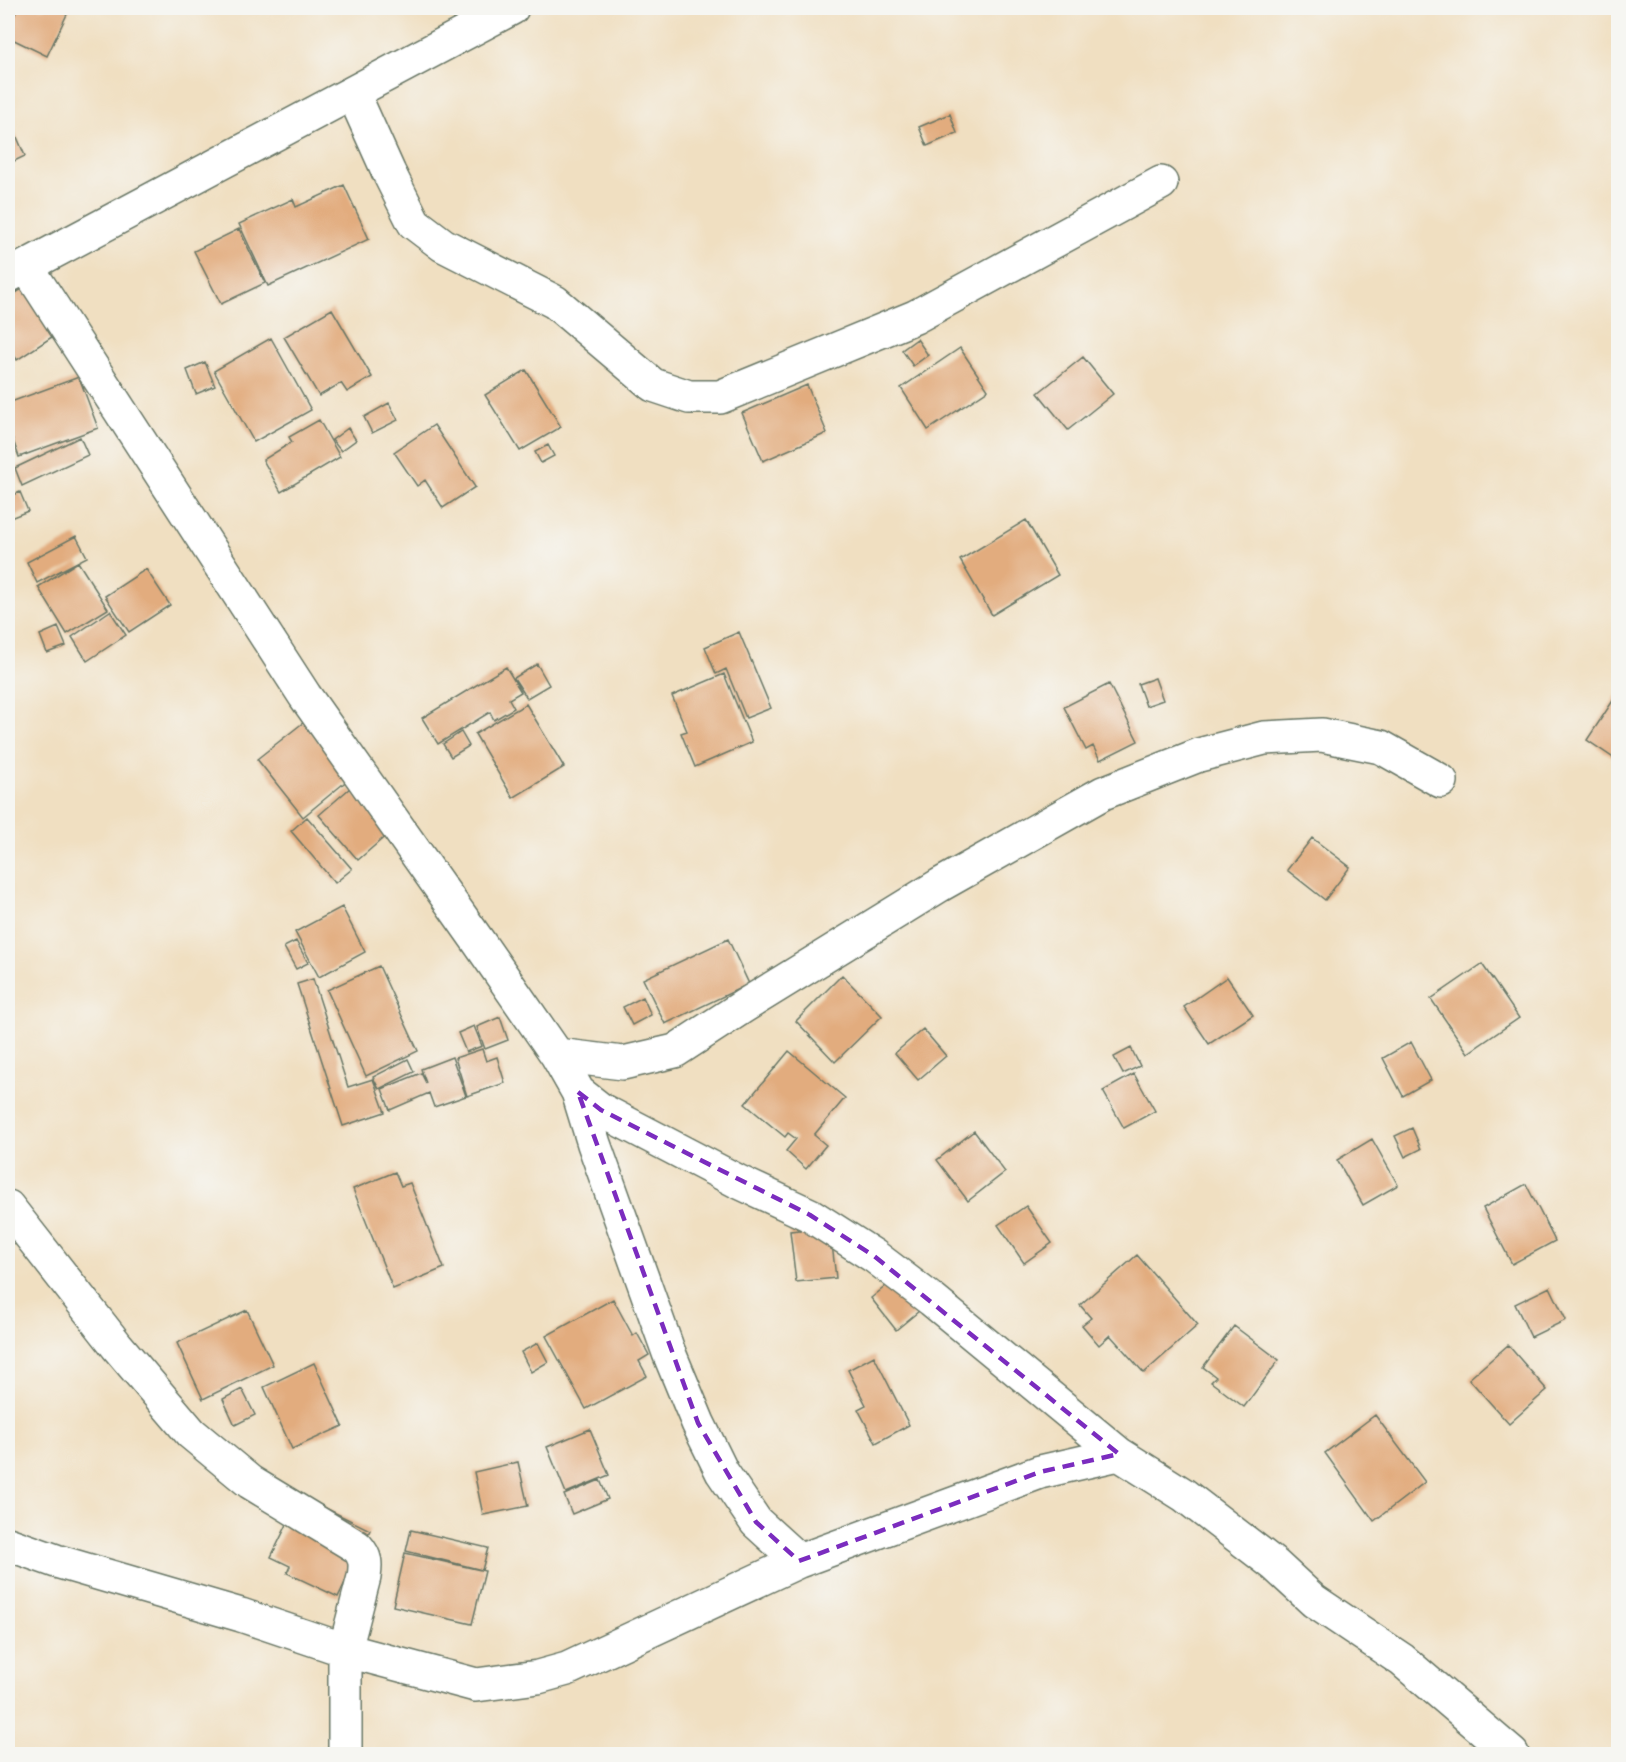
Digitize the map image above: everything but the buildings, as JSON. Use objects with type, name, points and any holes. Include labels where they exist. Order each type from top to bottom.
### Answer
[{"type":"street","points":[[512,8],[17,272],[305,696],[472,931],[556,1055],[578,1092],[594,1144],[669,1353],[698,1423],[722,1472],[756,1522],[799,1562]]},
{"type":"street","points":[[353,93],[414,223],[443,245],[555,302],[653,385],[689,397],[720,398],[915,317],[1161,183]]},
{"type":"street","points":[[556,1055],[623,1063],[675,1051],[940,885],[1072,810],[1103,793],[1199,755],[1264,738],[1323,735],[1381,747],[1441,781]]},
{"type":"street","points":[[578,1092],[601,1110],[737,1181],[810,1215],[874,1256],[1119,1454],[1184,1495],[1275,1565],[1314,1601],[1402,1660],[1512,1755]]},
{"type":"street","points":[[8,1207],[117,1346],[191,1433],[250,1482],[357,1547],[364,1555],[366,1565],[364,1577],[345,1650],[345,1755]]},
{"type":"street","points":[[8,1544],[56,1561],[241,1615],[345,1650],[476,1684],[538,1677],[567,1669],[799,1562],[1040,1472],[1119,1454]]},
{"type":"highlighted area","points":[[578,1092],[601,1110],[810,1215],[874,1256],[1119,1454],[1040,1472],[799,1561],[756,1522],[698,1423]]}]
